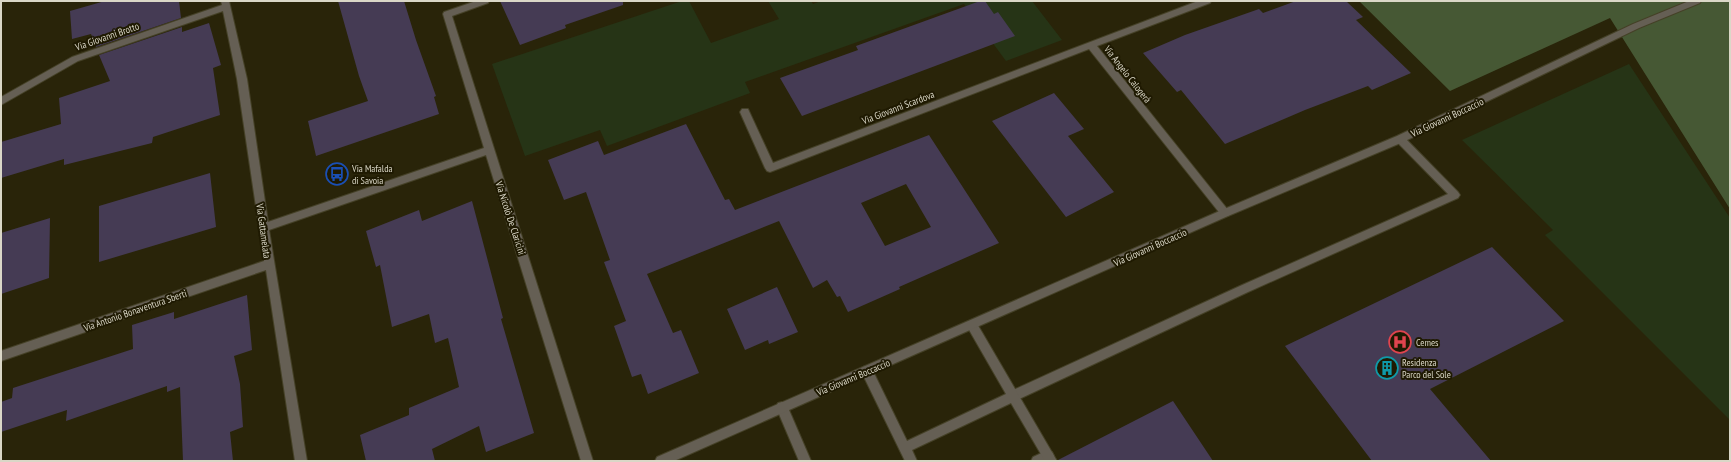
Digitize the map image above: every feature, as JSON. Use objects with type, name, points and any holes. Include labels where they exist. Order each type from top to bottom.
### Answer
[{"type":"street","name":"Via Nicolò De Claricini","points":[[485,1],[447,14],[587,461]]},
{"type":"street","name":"Via Angelo Calogerà","points":[[1207,1],[1091,45],[1225,213]]},
{"type":"street","name":"Via Giovanni Boccaccio","points":[[661,461],[1225,213],[1400,139],[1636,26],[1697,1]]},
{"type":"street","name":"Via Giovanni Brotto","points":[[1,101],[75,59],[225,4]]},
{"type":"street","name":"Via Gattamelata","points":[[225,4],[242,79],[269,264],[301,461]]},
{"type":"street","name":"Via Giovanni Scardova","points":[[745,112],[770,168],[1091,45]]},
{"type":"street","points":[[904,448],[1251,286],[1455,195],[1400,139]]},
{"type":"street","points":[[264,228],[490,150]]},
{"type":"street","name":"Via Antonio Bonaventura Sberti","points":[[1,356],[269,264]]},
{"type":"street","points":[[972,325],[1050,458],[1037,461]]},
{"type":"street","points":[[867,371],[911,461]]},
{"type":"street","points":[[782,407],[806,461]]},
{"type":"green space","points":[[682,1],[689,1],[711,43],[779,19],[768,1],[811,1],[813,4],[821,1],[1032,1],[1062,40],[1006,61],[964,4],[745,82],[750,93],[607,146],[600,130],[525,156],[492,64]]},
{"type":"green space","points":[[1359,1],[1730,1],[1730,209],[1610,18],[1450,91]]},
{"type":"green space","points":[[1629,64],[1730,218],[1730,420],[1545,235],[1553,230],[1462,140]]},
{"type":"building","points":[[105,1],[179,1],[181,18],[96,47],[91,34],[72,39],[70,11]]},
{"type":"building","points":[[338,1],[404,1],[436,96],[434,97],[439,114],[316,156],[308,121],[368,101],[359,76]]},
{"type":"building","points":[[500,1],[623,1],[623,5],[565,25],[566,28],[520,45]]},
{"type":"building","points":[[980,1],[985,1],[994,14],[998,12],[1015,36],[802,116],[780,78],[858,50],[856,46]]},
{"type":"building","points":[[1296,1],[1346,1],[1363,17],[1356,20],[1411,73],[1372,90],[1368,86],[1305,110],[1225,144],[1181,90],[1177,92],[1143,53],[1185,35],[1259,9],[1263,13]]},
{"type":"building","points":[[209,23],[221,65],[213,68],[220,115],[153,137],[152,143],[64,165],[64,159],[1,178],[1,142],[61,124],[59,98],[110,81],[99,55],[182,27],[182,32]]},
{"type":"building","points":[[1054,93],[1084,129],[1068,136],[1114,192],[1066,217],[992,121]]},
{"type":"building","points":[[686,124],[725,200],[729,199],[735,210],[929,135],[999,243],[899,287],[900,289],[848,312],[840,296],[837,297],[827,280],[813,288],[779,221],[647,274],[673,333],[681,330],[699,373],[648,394],[641,374],[632,377],[614,326],[626,321],[604,262],[610,260],[586,192],[564,200],[548,160],[598,141],[604,155]],"holes":[[[906,184],[931,227],[885,246],[861,203]]]},
{"type":"building","points":[[210,173],[216,227],[99,262],[99,206]]},
{"type":"building","points":[[472,201],[503,318],[501,319],[534,433],[486,452],[479,426],[432,449],[435,461],[366,461],[360,435],[409,415],[409,408],[459,387],[448,338],[435,343],[429,314],[392,327],[380,265],[376,267],[366,231],[419,210],[422,221]]},
{"type":"building","points":[[50,218],[49,278],[1,294],[1,233]]},
{"type":"building","name":"Residenza Parco del Sole","points":[[1492,247],[1564,321],[1430,389],[1491,461],[1372,461],[1285,346]]},
{"type":"building","points":[[777,287],[798,332],[769,344],[768,340],[745,350],[727,309]]},
{"type":"building","points":[[247,295],[252,350],[234,356],[240,384],[243,427],[230,432],[233,461],[183,461],[180,387],[167,392],[167,386],[66,421],[67,410],[1,432],[1,402],[12,398],[13,388],[133,349],[132,325],[174,312],[174,319]]},
{"type":"building","points":[[1173,401],[1213,461],[1058,461],[1058,460]]},
{"type":"place","name":"Via Mafalda di Savoia","points":[[337,174]]},
{"type":"place","name":"Cemes","points":[[1400,342]]},
{"type":"place","name":"Residenza Parco del Sole","points":[[1387,368]]}]
